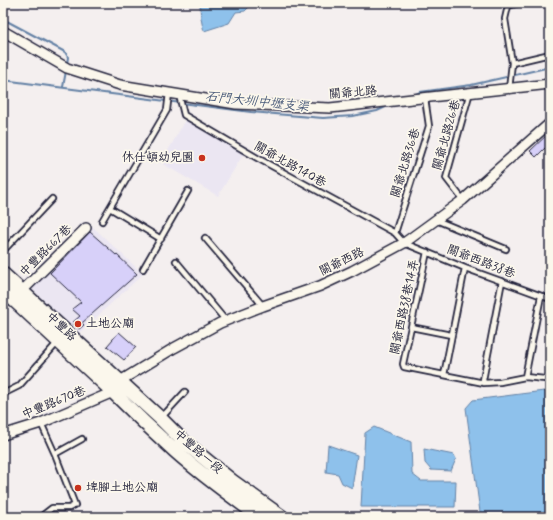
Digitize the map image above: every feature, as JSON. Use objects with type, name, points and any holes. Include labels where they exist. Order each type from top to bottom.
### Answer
[{"type":"main road","name":"中豐路","points":[[3,274],[22,291],[116,386]]},
{"type":"main road","name":"中豐路","points":[[3,290],[58,341],[116,386]]},
{"type":"main road","name":"中豐路一段","points":[[116,386],[161,419],[184,442],[232,481],[282,517]]},
{"type":"main road","name":"中豐路一段","points":[[116,386],[128,407],[175,452],[224,491],[260,517]]},
{"type":"street","name":"關爺北路","points":[[3,31],[67,68],[120,85],[236,104],[330,108],[550,84]]},
{"type":"street","name":"關爺西路","points":[[116,386],[174,348],[220,323],[320,286],[352,271],[404,243],[463,200],[550,123]]},
{"type":"street","name":"中豐路667巷","points":[[22,291],[86,228]]},
{"type":"street","name":"中豐路670巷","points":[[3,435],[41,423],[116,386]]},
{"type":"lane","points":[[509,89],[512,63],[505,19],[508,5],[519,3]]},
{"type":"lane","points":[[512,63],[550,54]]},
{"type":"lane","name":"關爺北路26巷","points":[[463,200],[446,178],[470,92]]},
{"type":"lane","points":[[102,221],[167,110],[169,93]]},
{"type":"lane","name":"關爺北路140巷","points":[[179,95],[184,115],[259,159],[395,233],[404,243]]},
{"type":"lane","name":"關爺北路36巷","points":[[395,233],[428,126],[425,98]]},
{"type":"lane","points":[[143,269],[188,191]]},
{"type":"lane","points":[[3,251],[52,199]]},
{"type":"lane","points":[[110,208],[161,239]]},
{"type":"lane","points":[[436,220],[506,249]]},
{"type":"lane","points":[[205,238],[263,306]]},
{"type":"lane","name":"關爺西路38巷","points":[[404,243],[465,268],[550,299]]},
{"type":"lane","name":"關爺西路38巷14弄","points":[[427,252],[403,364],[404,367],[444,375]]},
{"type":"lane","points":[[176,261],[226,321]]},
{"type":"lane","points":[[465,268],[444,375],[484,383],[500,382],[525,377],[545,379],[550,377]]},
{"type":"lane","points":[[484,383],[483,380],[502,281]]},
{"type":"lane","points":[[525,377],[541,296]]},
{"type":"lane","points":[[411,327],[451,335]]},
{"type":"lane","points":[[3,394],[19,386],[58,341]]},
{"type":"lane","points":[[161,419],[185,392]]},
{"type":"lane","points":[[41,423],[75,504],[69,508],[52,508],[43,515]]},
{"type":"lane","points":[[55,454],[82,439]]},
{"type":"shaded area","name":"休仕頓幼兒園","points":[[186,119],[244,153],[218,196],[161,163]]},
{"type":"shaded area","points":[[92,226],[143,274],[79,333],[31,288]]},
{"type":"water","points":[[200,3],[247,3],[249,7],[245,11],[236,12],[229,23],[204,31]]},
{"type":"water","points":[[544,391],[550,393],[550,512],[480,512],[466,408],[473,400]]},
{"type":"water","points":[[374,427],[411,442],[412,474],[421,481],[456,481],[455,507],[361,507],[365,433]]},
{"type":"water","points":[[328,445],[357,455],[352,488],[342,483],[338,474],[326,472]]},
{"type":"water","points":[[424,449],[454,455],[456,459],[451,471],[431,470],[425,463]]},
{"type":"building","points":[[550,132],[550,147],[546,150],[545,148],[536,157],[530,151]]},
{"type":"building","points":[[90,232],[137,274],[82,323],[84,325],[79,329],[72,323],[80,316],[72,309],[81,302],[50,273]]},
{"type":"building","points":[[119,332],[136,347],[124,360],[107,346]]},
{"type":"waterway","name":"石門大圳中壢支渠","points":[[3,19],[65,52],[68,57],[67,64]]},
{"type":"waterway","name":"石門大圳中壢支渠","points":[[414,95],[420,92],[471,85],[550,67]]},
{"type":"waterway","name":"石門大圳中壢支渠","points":[[63,87],[66,71]]},
{"type":"waterway","name":"石門大圳中壢支渠","points":[[3,80],[251,112],[323,118],[353,116],[377,111],[390,105]]},
{"type":"place","name":"休仕頓幼兒園","points":[[202,158]]},
{"type":"place","name":"土地公廟","points":[[78,324]]},
{"type":"place","name":"埤腳土地公廟","points":[[78,488]]}]
